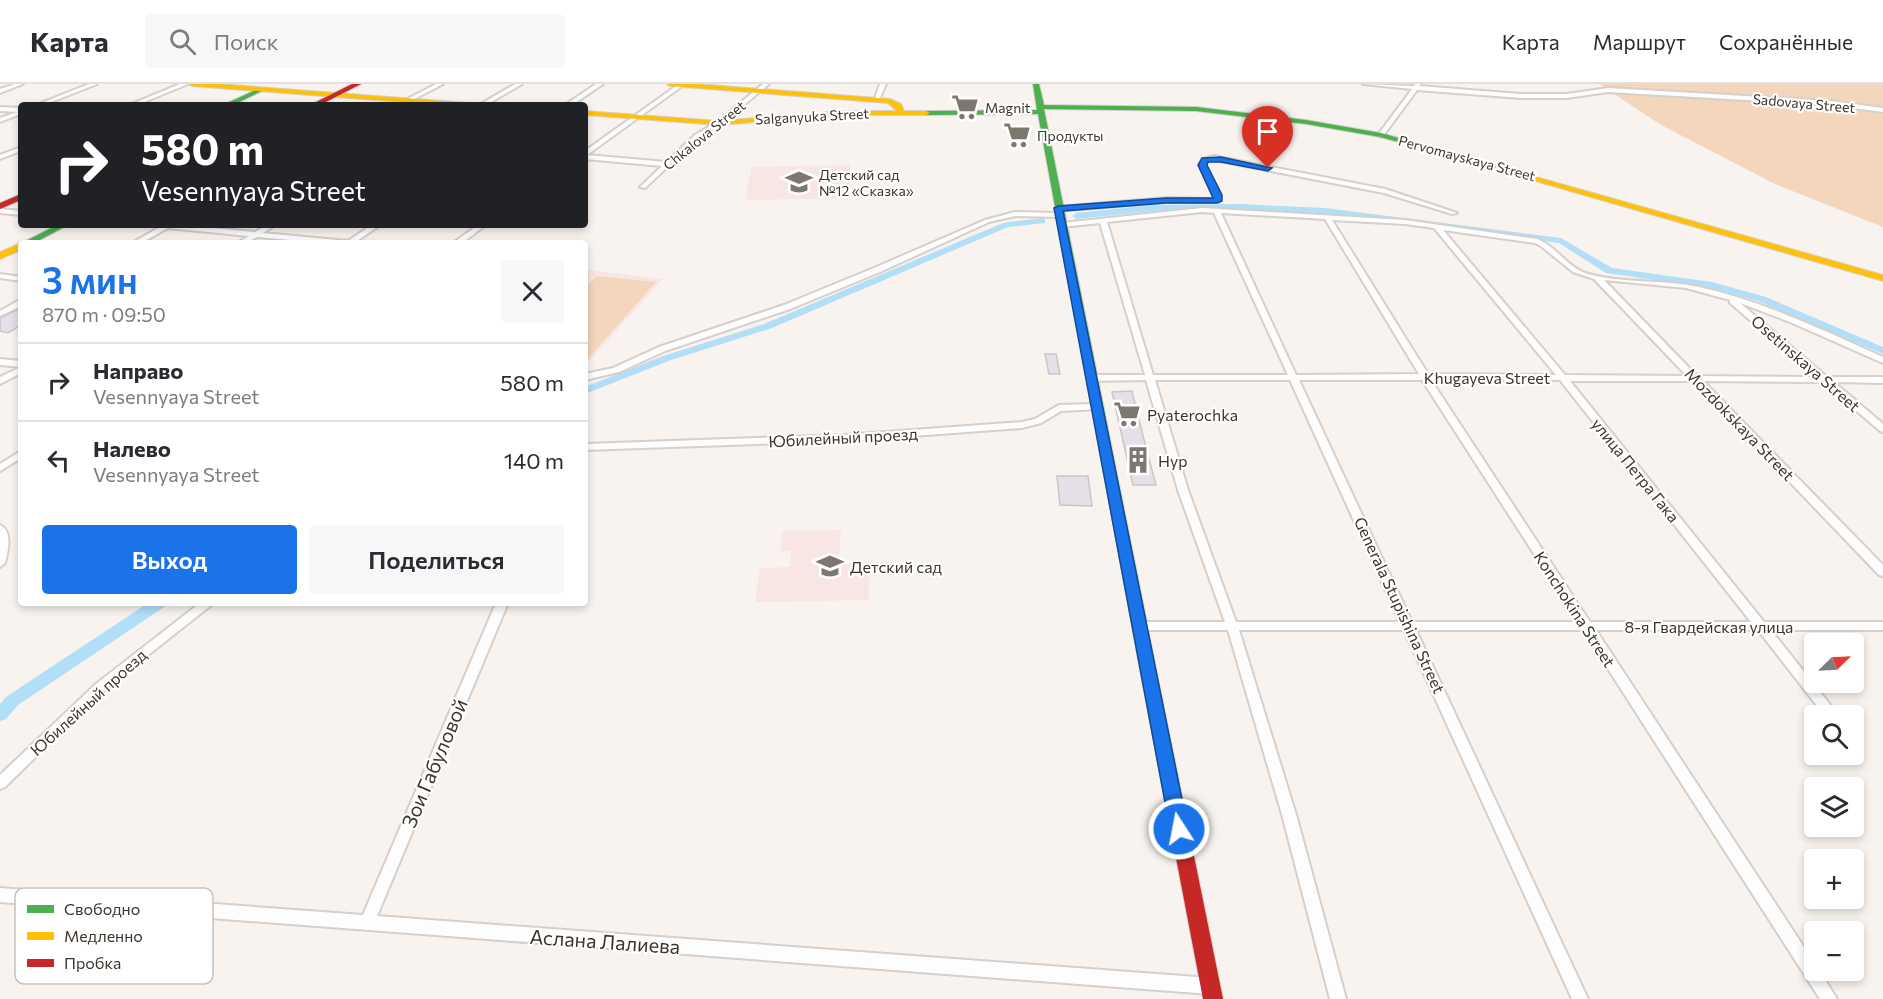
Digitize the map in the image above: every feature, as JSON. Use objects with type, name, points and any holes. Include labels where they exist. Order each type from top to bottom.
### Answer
[{"type":"main road","points":[[192,84],[268,87],[394,102]]},
{"type":"main road","points":[[320,102],[358,84]]},
{"type":"main road","points":[[670,84],[762,87],[876,100],[895,103],[902,113]]},
{"type":"main road","points":[[1036,84],[1039,110],[1211,992]]},
{"type":"main road","points":[[234,102],[268,87]]},
{"type":"main road","name":"Pervomayskaya Street","points":[[1039,110],[1197,109],[1306,122],[1381,135],[1673,216],[1883,278]]},
{"type":"main road","name":"Salganyuka Street","points":[[588,113],[719,123],[815,114],[1039,110]]},
{"type":"main road","points":[[0,209],[18,199]]},
{"type":"main road","points":[[33,240],[58,228]]},
{"type":"main road","points":[[0,256],[18,247]]},
{"type":"street","points":[[0,91],[20,84]]},
{"type":"street","points":[[47,102],[94,84]]},
{"type":"street","points":[[140,102],[185,84]]},
{"type":"street","points":[[405,102],[440,84]]},
{"type":"street","points":[[487,102],[519,84]]},
{"type":"street","points":[[573,102],[600,84]]},
{"type":"street","points":[[588,153],[681,84]]},
{"type":"street","points":[[876,100],[883,84]]},
{"type":"street","name":"Sadovaya Street","points":[[1366,84],[1416,86],[1521,96],[1566,96],[1608,90],[1831,103],[1883,110]]},
{"type":"street","points":[[1381,135],[1416,86]]},
{"type":"street","name":"Chkalova Street","points":[[643,187],[697,136],[719,123],[762,87]]},
{"type":"street","points":[[0,109],[18,111]]},
{"type":"street","points":[[0,120],[18,112]]},
{"type":"street","points":[[2,155],[18,150]]},
{"type":"street","points":[[2,155],[18,156]]},
{"type":"street","points":[[588,155],[666,164]]},
{"type":"street","points":[[1060,216],[1166,200],[1217,201],[1217,195],[1203,165],[1205,160],[1214,158],[1385,191],[1454,213]]},
{"type":"street","points":[[0,209],[18,212]]},
{"type":"street","points":[[588,376],[616,370],[662,350],[787,306],[877,270],[987,221],[1016,214],[1103,221],[1184,210],[1327,217],[1437,227],[1537,241],[1549,247],[1575,271],[1596,277],[1699,288],[1728,296],[1762,307],[1883,360]]},
{"type":"street","name":"Generala Stupishina Street","points":[[1217,212],[1580,999]]},
{"type":"street","name":"Konchokina Street","points":[[1327,217],[1425,377],[1829,999]]},
{"type":"street","points":[[1103,221],[1183,490],[1232,626],[1290,818],[1338,999]]},
{"type":"street","name":"улица Петра Гака","points":[[1437,227],[1563,378],[1824,705]]},
{"type":"street","points":[[142,240],[164,228]]},
{"type":"street","points":[[198,228],[318,240]]},
{"type":"street","points":[[246,240],[267,228]]},
{"type":"street","points":[[353,240],[372,228]]},
{"type":"street","points":[[461,240],[479,228]]},
{"type":"street","points":[[0,276],[18,279]]},
{"type":"street","name":"Mozdokskaya Street","points":[[1596,277],[1883,572]]},
{"type":"street","name":"Osetinskaya Street","points":[[1728,296],[1883,429]]},
{"type":"street","points":[[0,314],[18,305]]},
{"type":"street","points":[[0,362],[18,364]]},
{"type":"street","points":[[0,381],[18,371]]},
{"type":"street","name":"Khugayeva Street","points":[[1091,378],[1824,378],[1883,380]]},
{"type":"street","name":"Юбилейный проезд","points":[[588,447],[822,439],[1022,425],[1038,421],[1059,408],[1097,407]]},
{"type":"street","points":[[0,468],[18,456]]},
{"type":"street","points":[[0,528],[4,541],[0,563]]},
{"type":"street","name":"Юбилейный проезд","points":[[0,783],[100,687],[204,606]]},
{"type":"street","name":"Зои Габуловой","points":[[367,923],[500,606]]},
{"type":"street","name":"8-я Гвардейская улица","points":[[1139,626],[1883,626]]},
{"type":"street","name":"Аслана Лалиева","points":[[0,895],[15,896]]},
{"type":"street","name":"Аслана Лалиева","points":[[213,911],[1211,992]]},
{"type":"shaded area","points":[[1599,84],[1883,84],[1883,227],[1775,184],[1661,125]]},
{"type":"shaded area","name":"Детский сад №12 «Сказка»","points":[[850,165],[849,198],[745,200],[752,167]]},
{"type":"shaded area","points":[[588,270],[663,279],[588,363]]},
{"type":"shaded area","points":[[597,276],[656,282],[588,359],[588,285]]},
{"type":"shaded area","name":"Детский сад","points":[[841,530],[839,556],[827,556],[827,564],[870,564],[869,600],[755,602],[760,568],[790,567],[791,551],[780,551],[783,531]]},
{"type":"building","points":[[18,309],[18,327],[8,333],[0,331],[0,318]]},
{"type":"building","points":[[1045,354],[1056,354],[1060,374],[1049,374]]},
{"type":"building","points":[[1132,391],[1156,485],[1133,485],[1112,392]]},
{"type":"building","points":[[1057,476],[1088,476],[1092,506],[1060,505]]},
{"type":"waterway","points":[[1076,216],[1153,208],[1241,207],[1325,211],[1561,241],[1609,271],[1712,285],[1762,299],[1883,351]]},
{"type":"waterway","points":[[588,390],[667,358],[768,326],[1006,225],[1042,221]]},
{"type":"waterway","points":[[0,715],[12,701],[154,606]]},
{"type":"traffic: fast","points":[[1036,84],[1148,669]]},
{"type":"traffic: fast","points":[[234,102],[260,90]]},
{"type":"traffic: fast","points":[[1039,107],[1196,109],[1306,122],[1381,135],[1476,161]]},
{"type":"traffic: fast","points":[[926,113],[1040,112]]},
{"type":"traffic: fast","points":[[33,240],[58,228]]},
{"type":"traffic: slow","points":[[192,84],[429,102]]},
{"type":"traffic: slow","points":[[670,84],[890,101],[898,106],[902,113]]},
{"type":"traffic: slow","points":[[588,113],[719,123],[842,113],[926,113]]},
{"type":"traffic: slow","points":[[1476,161],[1883,278]]},
{"type":"traffic: slow","points":[[0,256],[18,247]]},
{"type":"traffic: jam","points":[[320,102],[358,84]]},
{"type":"traffic: jam","points":[[0,206],[18,198]]},
{"type":"traffic: jam","points":[[1148,669],[1213,999]]},
{"type":"place","name":"Magnit","points":[[965,107]]},
{"type":"place","name":"Продукты","points":[[1017,135]]},
{"type":"place","name":"Детский сад №12 «Сказка»","points":[[799,182]]},
{"type":"place","name":"Pyaterochka","points":[[1127,414]]},
{"type":"place","name":"Нур","points":[[1138,460]]},
{"type":"place","name":"Детский сад","points":[[830,566]]},
{"type":"route","points":[[1179,829],[1058,208],[1166,200],[1217,201],[1217,195],[1203,165],[1205,160],[1214,158],[1268,168]]}]
